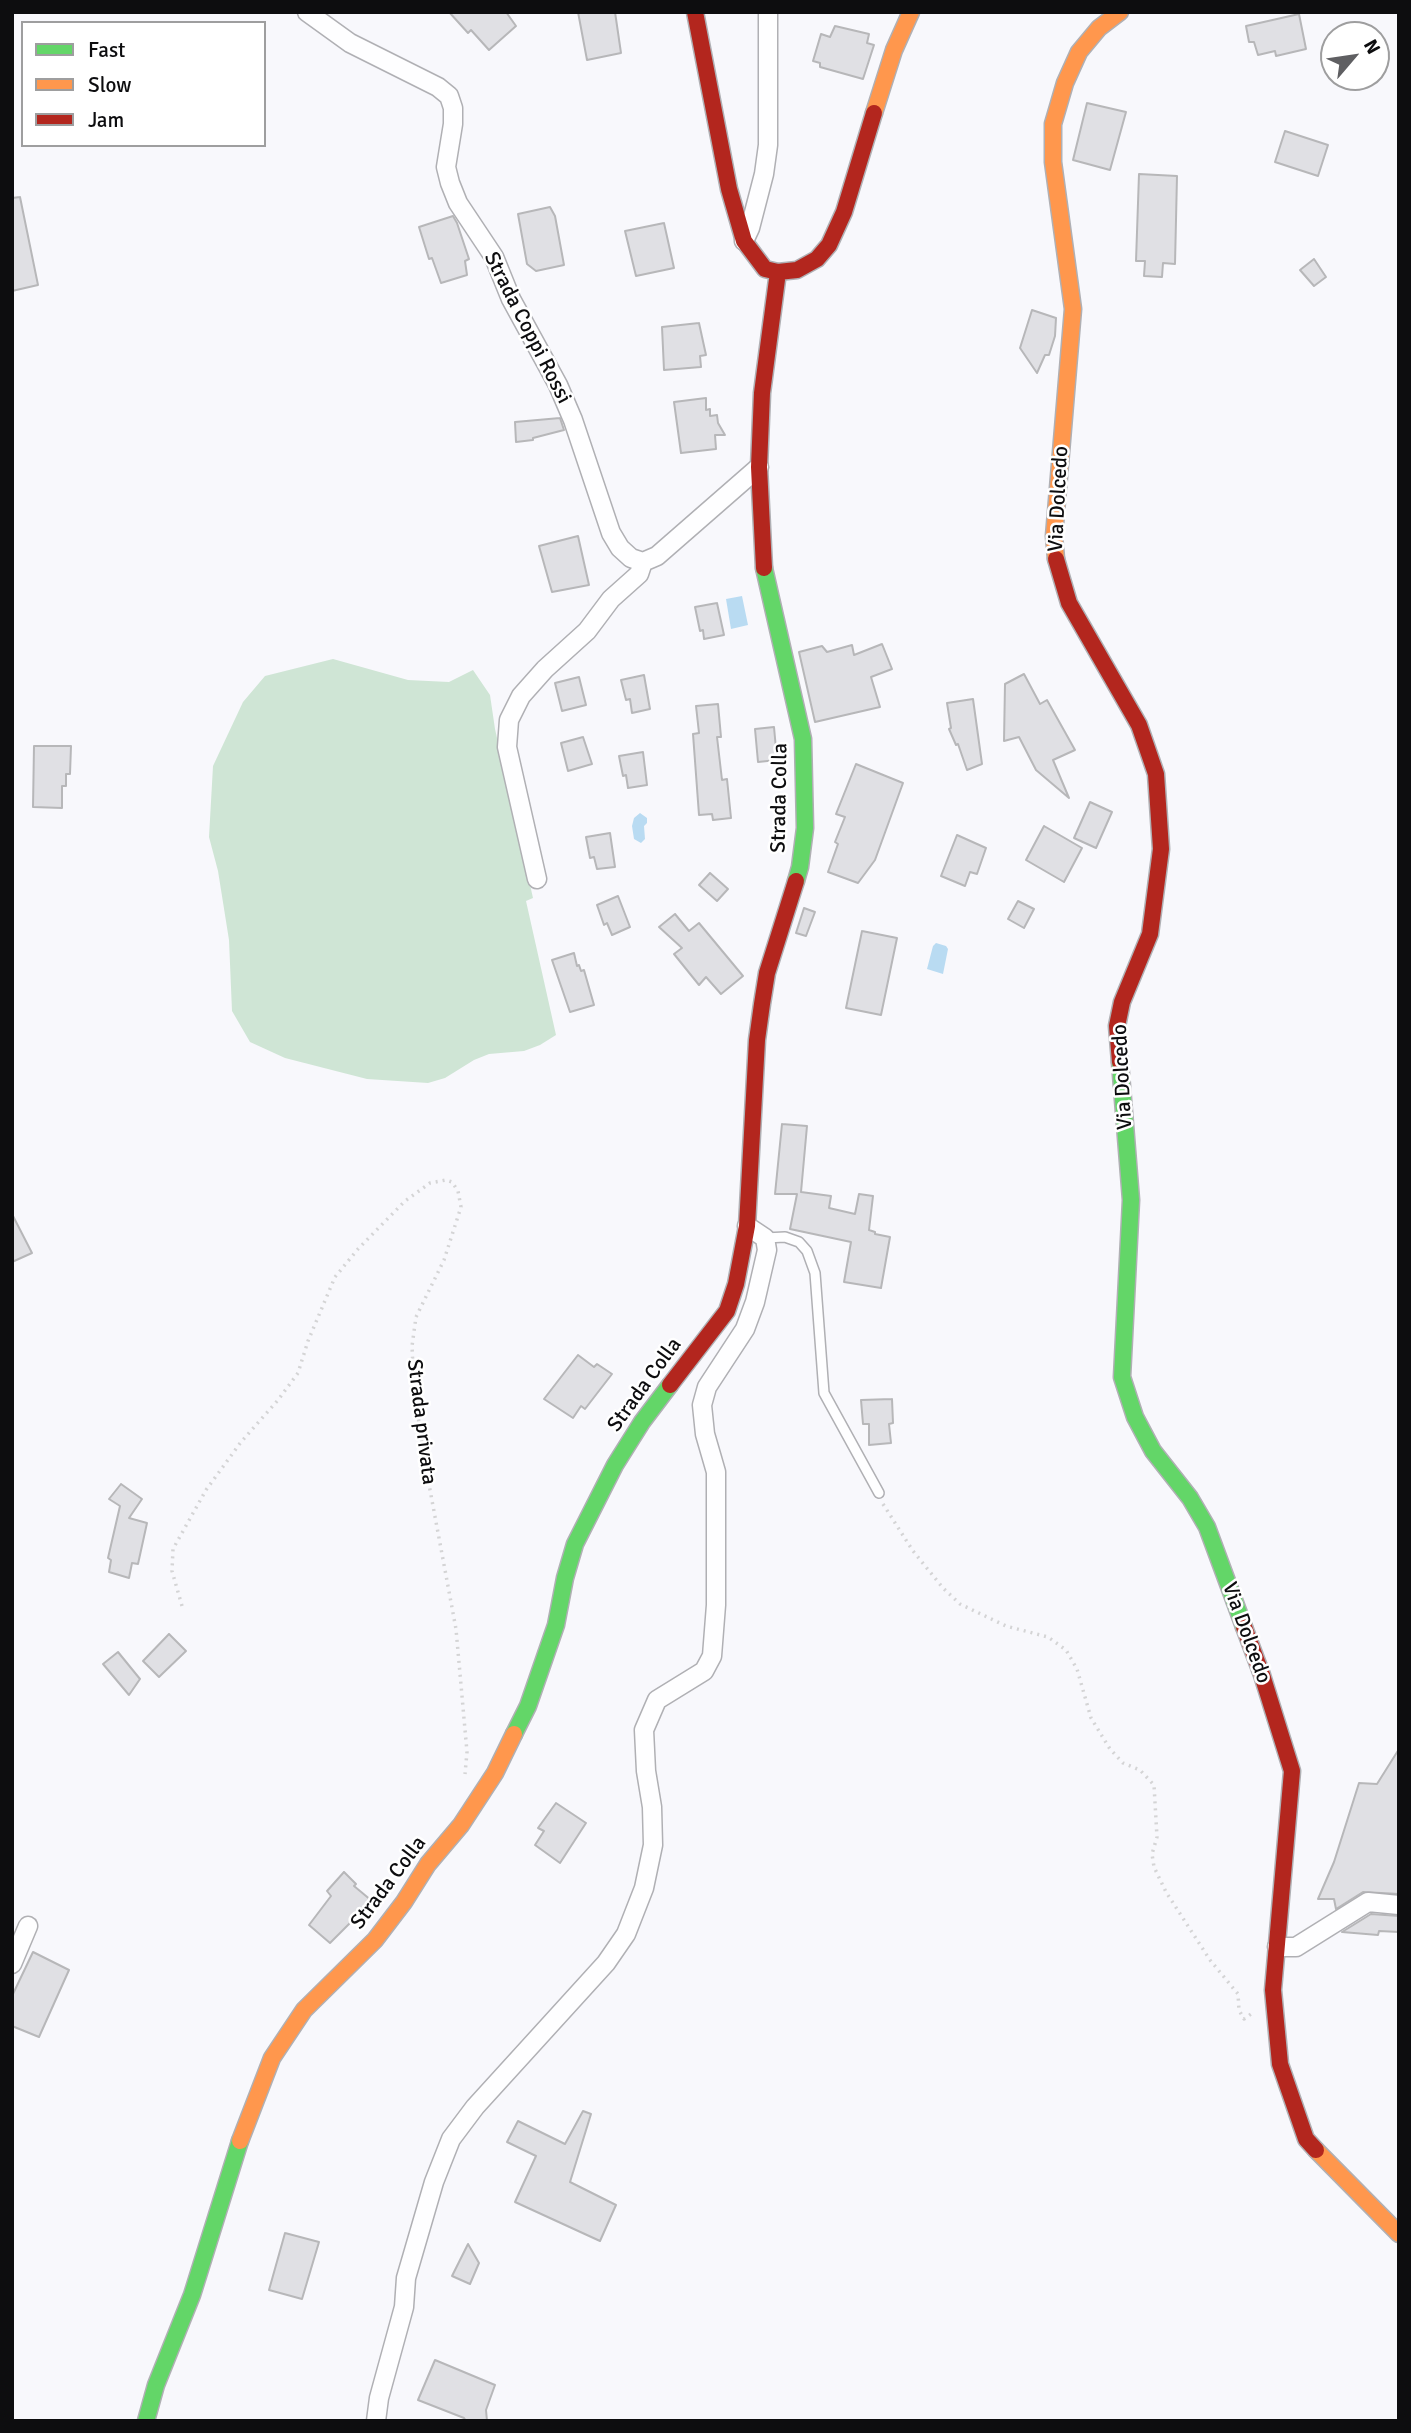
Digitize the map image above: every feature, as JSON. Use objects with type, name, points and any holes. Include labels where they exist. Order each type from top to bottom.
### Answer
[{"type":"main road","points":[[695,12],[729,189],[744,241],[765,269],[778,272],[797,270],[817,259],[829,245],[844,212],[894,50],[911,12]]},
{"type":"main road","name":"Via Dolcedo","points":[[1120,12],[1099,28],[1079,52],[1065,83],[1053,124],[1053,162],[1073,309],[1054,536],[1058,573],[1069,603],[1139,724],[1156,774],[1161,849],[1150,934],[1122,1002],[1117,1026],[1131,1200],[1122,1377],[1135,1417],[1153,1451],[1190,1498],[1207,1527],[1262,1675],[1292,1771],[1273,1990],[1280,2064],[1306,2139],[1399,2234]]},
{"type":"main road","name":"Strada Colla","points":[[146,2421],[156,2385],[192,2295],[249,2115],[272,2058],[304,2010],[382,1930],[404,1902],[428,1864],[461,1825],[495,1773],[528,1706],[556,1625],[575,1544],[592,1507],[642,1422],[727,1311],[736,1284],[747,1226],[757,1040],[762,1004],[767,973],[800,867],[805,828],[803,739],[765,581],[759,467],[765,355],[778,272]]},
{"type":"street","name":"Strada Coppi Rossi","points":[[307,12],[350,43],[438,87],[449,96],[453,108],[453,124],[446,167],[454,193],[494,257],[511,299],[558,386],[573,420],[611,533],[620,548],[631,558],[643,562]]},
{"type":"street","points":[[744,241],[764,174],[768,145],[768,12]]},
{"type":"street","points":[[537,879],[508,747],[509,720],[521,696],[545,669],[587,631],[611,599],[639,574],[643,562],[657,556],[759,467]]},
{"type":"street","points":[[376,2421],[379,2398],[404,2307],[406,2278],[434,2182],[451,2139],[475,2107],[606,1963],[626,1934],[644,1888],[653,1845],[644,1730],[657,1700],[704,1671],[712,1656],[716,1472],[705,1434],[702,1405],[707,1387],[746,1329],[755,1302],[767,1250],[765,1237],[747,1226]]},
{"type":"street","points":[[1276,1947],[1296,1947],[1368,1902],[1399,1905]]},
{"type":"street","points":[[12,1964],[28,1926]]},
{"type":"lane","points":[[765,1237],[785,1237],[799,1242],[807,1251],[815,1273],[824,1393],[878,1493]]},
{"type":"path","name":"Strada privata","points":[[182,1606],[173,1571],[173,1549],[206,1490],[241,1442],[298,1373],[308,1341],[335,1277],[405,1201],[430,1183],[446,1180],[452,1182],[458,1191],[461,1207],[444,1260],[416,1317],[412,1346],[414,1389],[425,1463],[456,1629],[467,1752],[465,1782]]},
{"type":"path","points":[[878,1493],[913,1551],[943,1588],[960,1604],[1006,1626],[1048,1637],[1066,1650],[1077,1669],[1091,1718],[1110,1749],[1123,1763],[1140,1770],[1154,1785],[1157,1837],[1152,1854],[1154,1867],[1166,1892],[1210,1960],[1238,1994],[1239,2010],[1244,2019],[1251,2014],[1250,2006]]},
{"type":"green space","points":[[333,659],[408,680],[449,682],[473,670],[490,695],[495,729],[533,898],[526,901],[556,1035],[540,1045],[524,1051],[489,1054],[445,1078],[428,1083],[367,1079],[285,1058],[250,1042],[232,1011],[229,940],[218,871],[209,837],[213,766],[243,702],[265,676]]},
{"type":"water","points":[[742,596],[748,625],[731,629],[726,599]]},
{"type":"water","points":[[640,813],[647,818],[644,826],[645,839],[641,843],[634,839],[632,826],[634,818]]},
{"type":"water","points":[[936,943],[948,949],[943,974],[927,969]]},
{"type":"building","points":[[449,12],[506,12],[516,26],[489,50],[471,30],[468,33]]},
{"type":"building","points":[[578,12],[615,12],[621,53],[587,60]]},
{"type":"building","points":[[1299,14],[1306,49],[1276,56],[1275,51],[1258,55],[1254,42],[1249,42],[1246,26]]},
{"type":"building","points":[[835,26],[869,34],[867,43],[874,45],[863,79],[820,67],[820,63],[813,61],[821,34],[830,37]]},
{"type":"building","points":[[1087,103],[1126,112],[1110,170],[1073,160]]},
{"type":"building","points":[[1285,131],[1328,145],[1318,176],[1275,162]]},
{"type":"building","points":[[1139,174],[1177,176],[1175,264],[1163,263],[1162,277],[1144,276],[1145,261],[1136,261]]},
{"type":"building","points":[[20,197],[38,285],[12,291],[12,198]]},
{"type":"building","points":[[550,207],[555,216],[564,265],[536,271],[527,264],[518,214]]},
{"type":"building","points":[[453,216],[469,259],[465,261],[467,275],[441,283],[432,258],[429,259],[419,227]]},
{"type":"building","points":[[664,223],[674,268],[636,276],[625,231]]},
{"type":"building","points":[[1314,259],[1326,277],[1314,286],[1300,270]]},
{"type":"building","points":[[1032,310],[1056,318],[1055,336],[1049,355],[1045,355],[1037,373],[1020,348]]},
{"type":"building","points":[[699,323],[706,355],[700,356],[701,367],[664,370],[662,327]]},
{"type":"building","points":[[706,398],[706,410],[710,409],[710,416],[717,415],[725,435],[715,435],[716,449],[681,453],[674,402]]},
{"type":"building","points":[[560,418],[564,430],[533,440],[516,442],[515,422]]},
{"type":"building","points":[[578,536],[589,585],[552,592],[539,546]]},
{"type":"building","points":[[717,603],[724,635],[704,639],[695,607]]},
{"type":"building","points":[[882,644],[892,669],[871,677],[880,707],[815,722],[799,652],[822,646],[827,652],[852,645],[854,655]]},
{"type":"building","points":[[1024,674],[1040,704],[1047,700],[1075,750],[1053,760],[1069,798],[1036,770],[1019,737],[1004,741],[1005,684]]},
{"type":"building","points":[[644,675],[650,709],[632,713],[630,699],[626,700],[621,680]]},
{"type":"building","points":[[579,677],[586,705],[562,711],[555,683]]},
{"type":"building","points":[[973,699],[982,764],[967,770],[958,744],[956,745],[949,729],[947,703]]},
{"type":"building","points":[[718,704],[721,737],[717,737],[722,780],[727,779],[731,818],[713,820],[712,814],[699,815],[693,734],[699,733],[696,706]]},
{"type":"building","points":[[774,727],[777,760],[758,762],[755,729]]},
{"type":"building","points":[[583,737],[592,764],[568,771],[561,743]]},
{"type":"building","points":[[34,746],[71,746],[70,774],[66,774],[66,786],[62,786],[62,808],[33,807]]},
{"type":"building","points":[[643,752],[647,785],[628,788],[619,756]]},
{"type":"building","points":[[856,764],[903,783],[875,860],[858,883],[828,872],[838,844],[835,842],[845,817],[836,814]]},
{"type":"building","points":[[1090,802],[1112,812],[1096,848],[1074,838]]},
{"type":"building","points":[[1044,826],[1082,848],[1064,882],[1026,860]]},
{"type":"building","points":[[610,833],[615,867],[597,869],[594,857],[590,858],[586,837]]},
{"type":"building","points":[[957,835],[986,848],[977,874],[970,872],[965,886],[941,876]]},
{"type":"building","points":[[710,873],[728,889],[717,901],[699,885]]},
{"type":"building","points":[[618,896],[630,927],[612,935],[607,923],[604,925],[597,905]]},
{"type":"building","points":[[1018,901],[1034,909],[1024,928],[1008,919]]},
{"type":"building","points":[[804,908],[815,912],[806,936],[796,933]]},
{"type":"building","points":[[675,914],[689,931],[699,923],[743,976],[721,994],[706,977],[699,985],[674,954],[682,948],[659,927]]},
{"type":"building","points":[[862,931],[897,938],[881,1015],[846,1008]]},
{"type":"building","points":[[574,953],[577,966],[579,965],[581,971],[584,970],[594,1005],[570,1012],[552,960]]},
{"type":"building","points":[[782,1124],[807,1126],[801,1192],[831,1196],[829,1208],[855,1214],[859,1194],[873,1196],[869,1230],[890,1237],[881,1288],[844,1282],[851,1242],[790,1229],[797,1194],[775,1194]]},
{"type":"building","points":[[12,1214],[32,1253],[12,1262]]},
{"type":"building","points":[[578,1355],[594,1367],[597,1364],[612,1374],[585,1409],[581,1406],[573,1418],[544,1399]]},
{"type":"building","points":[[892,1399],[893,1423],[889,1424],[891,1443],[869,1445],[869,1424],[863,1424],[861,1400]]},
{"type":"building","points":[[121,1484],[142,1499],[129,1518],[147,1523],[138,1564],[132,1563],[129,1578],[109,1572],[111,1560],[108,1558],[120,1506],[109,1499]]},
{"type":"building","points":[[169,1634],[186,1651],[159,1677],[143,1661]]},
{"type":"building","points":[[118,1652],[140,1679],[129,1695],[103,1664]]},
{"type":"building","points":[[1399,1749],[1399,1894],[1363,1892],[1336,1909],[1334,1899],[1318,1899],[1334,1862],[1359,1783],[1377,1784]]},
{"type":"building","points":[[556,1803],[586,1823],[560,1863],[535,1845],[544,1831],[538,1828]]},
{"type":"building","points":[[344,1872],[356,1884],[354,1886],[372,1901],[330,1943],[309,1925],[331,1896],[327,1891]]},
{"type":"building","points":[[1371,1914],[1399,1916],[1399,1932],[1379,1931],[1378,1935],[1342,1932]]},
{"type":"building","points":[[33,1952],[69,1970],[39,2037],[12,2026],[12,1996]]},
{"type":"building","points":[[583,2111],[591,2114],[570,2182],[616,2205],[600,2241],[515,2202],[536,2156],[507,2142],[518,2121],[565,2144]]},
{"type":"building","points":[[285,2233],[319,2242],[302,2299],[269,2290]]},
{"type":"building","points":[[468,2244],[479,2263],[470,2284],[452,2276]]},
{"type":"building","points":[[435,2360],[495,2385],[486,2410],[487,2421],[466,2421],[418,2400]]},
{"type":"traffic: fast","points":[[764,568],[803,739],[805,828],[796,881]]},
{"type":"traffic: fast","points":[[1120,1062],[1131,1200],[1122,1377],[1135,1417],[1153,1451],[1190,1498],[1207,1527],[1244,1627]]},
{"type":"traffic: fast","points":[[514,1734],[528,1706],[556,1625],[575,1544],[615,1465],[642,1422],[670,1385]]},
{"type":"traffic: fast","points":[[146,2421],[156,2385],[192,2295],[240,2141]]},
{"type":"traffic: slow","points":[[874,113],[894,50],[911,12]]},
{"type":"traffic: slow","points":[[1056,559],[1054,536],[1073,309],[1053,162],[1053,124],[1065,83],[1079,52],[1099,28],[1120,12]]},
{"type":"traffic: slow","points":[[240,2141],[272,2058],[304,2010],[375,1940],[404,1902],[428,1864],[461,1825],[495,1773],[514,1734]]},
{"type":"traffic: slow","points":[[1316,2150],[1399,2234]]},
{"type":"traffic: jam","points":[[695,12],[729,189],[744,241],[765,269],[778,272],[797,270],[817,259],[829,245],[844,212],[874,113]]},
{"type":"traffic: jam","points":[[764,568],[759,467],[762,393],[778,272]]},
{"type":"traffic: jam","points":[[1056,559],[1069,603],[1139,725],[1156,774],[1161,849],[1150,934],[1122,1002],[1117,1026],[1120,1062]]},
{"type":"traffic: jam","points":[[670,1385],[727,1311],[736,1284],[747,1226],[757,1040],[762,1004],[767,973],[796,881]]},
{"type":"traffic: jam","points":[[1244,1627],[1292,1771],[1273,1990],[1280,2064],[1306,2139],[1316,2150]]}]
